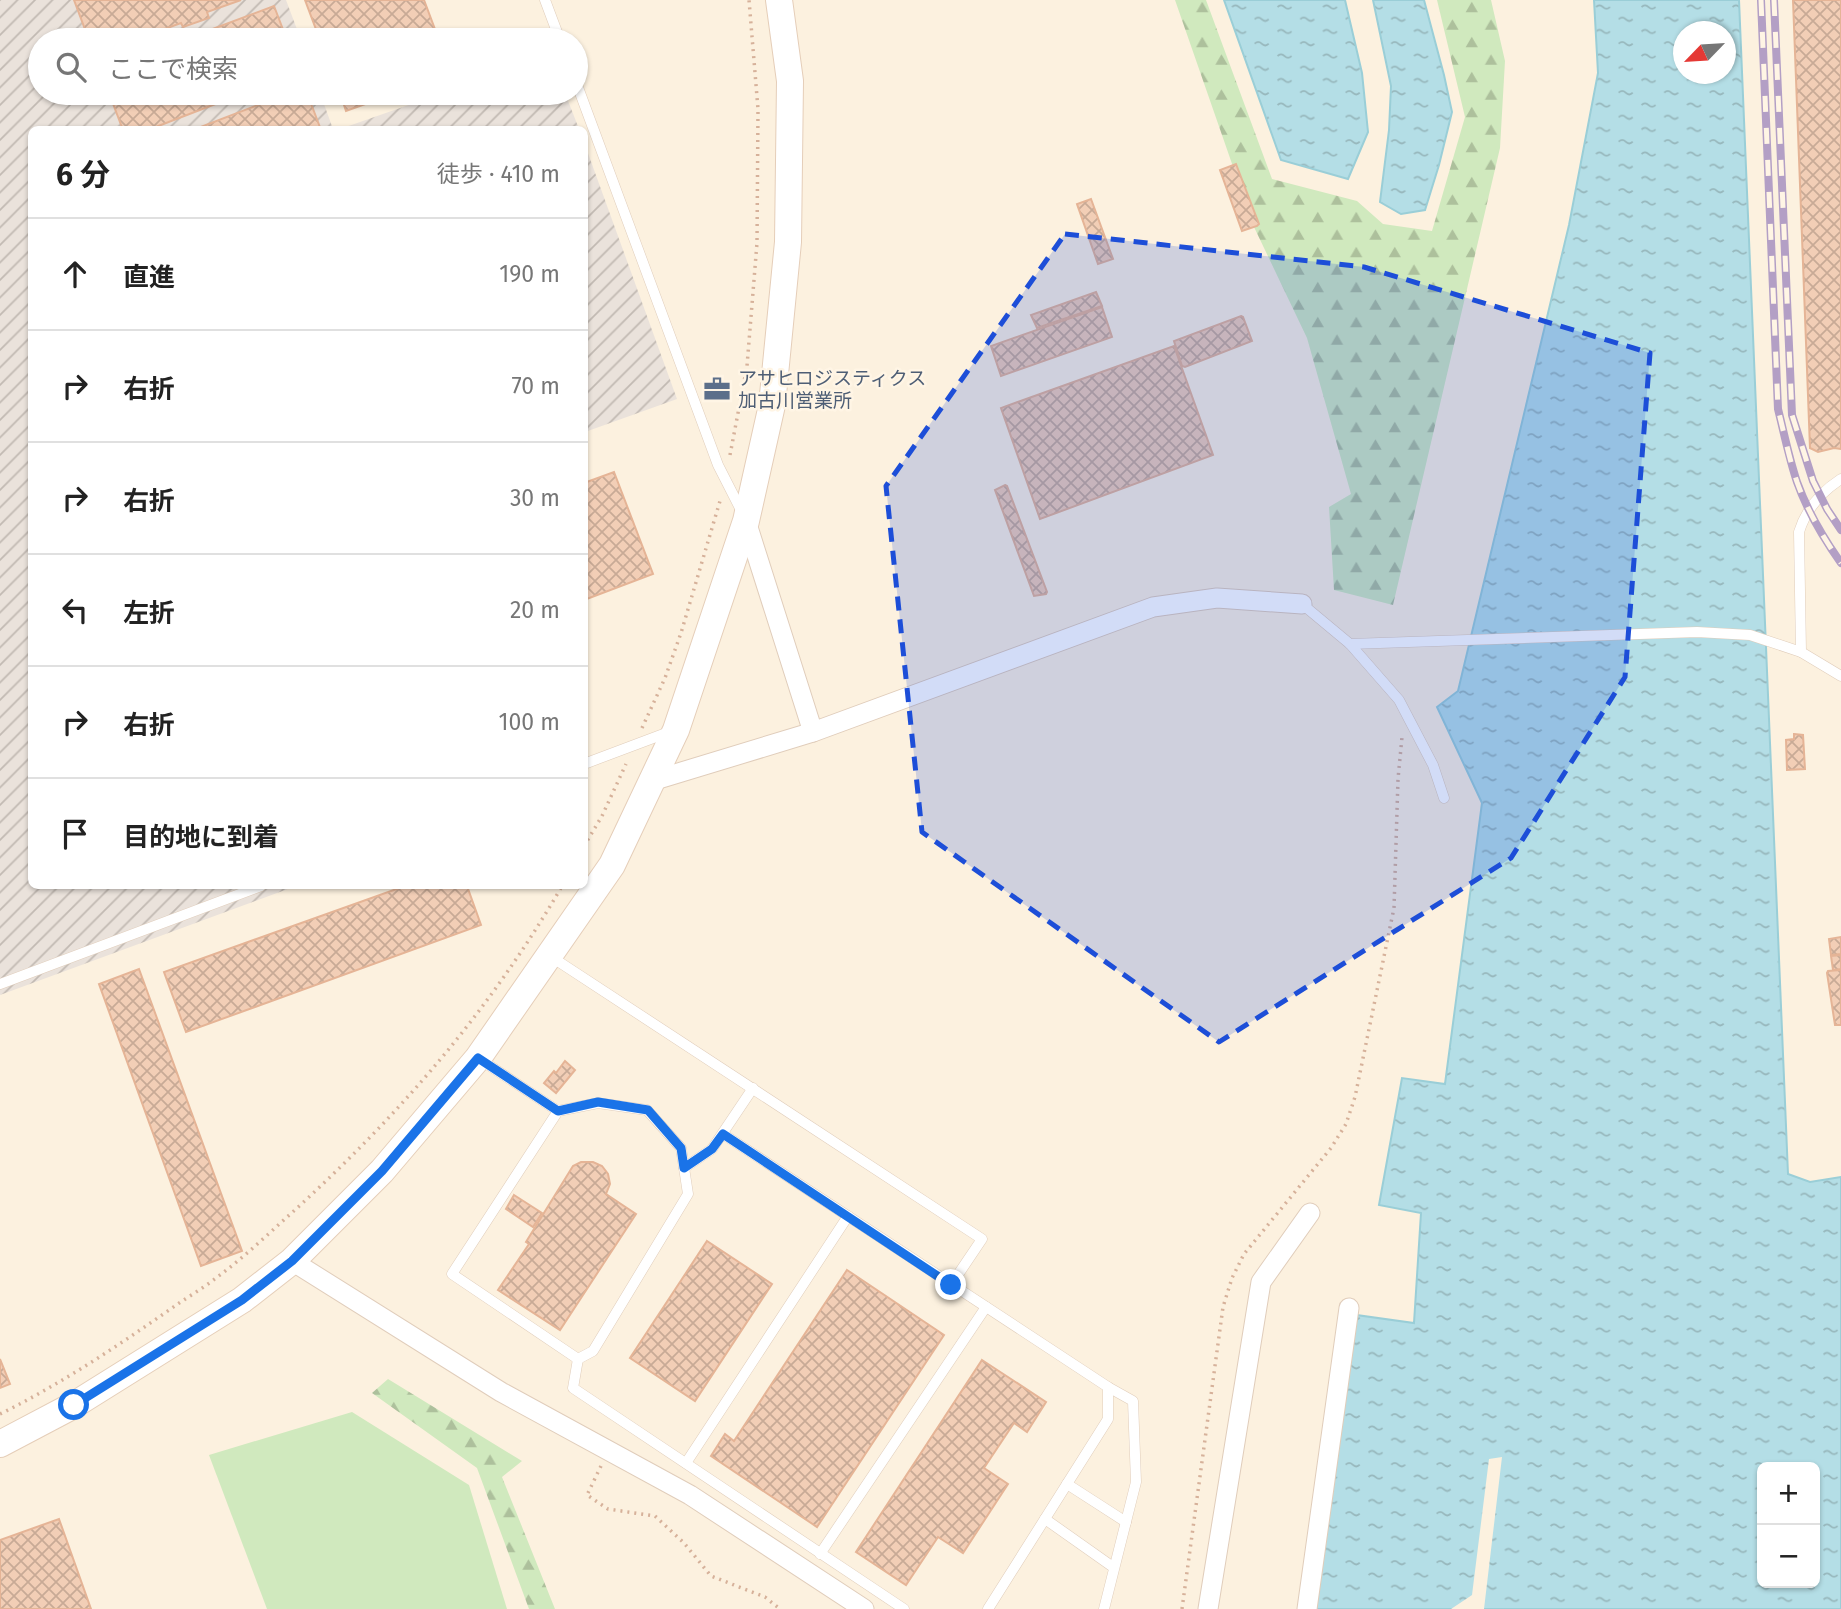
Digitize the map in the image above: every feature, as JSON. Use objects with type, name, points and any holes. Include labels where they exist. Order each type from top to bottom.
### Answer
[{"type":"street","points":[[0,1444],[74,1405],[242,1300],[292,1261],[382,1171],[478,1058],[612,866],[676,730],[746,521],[772,405],[788,242],[790,81],[779,0]]},
{"type":"street","points":[[746,521],[813,732]]},
{"type":"street","points":[[652,781],[813,732],[1153,607],[1217,598],[1302,604]]},
{"type":"street","points":[[1208,1609],[1261,1282],[1310,1213]]},
{"type":"street","points":[[292,1261],[501,1392],[690,1495],[864,1609]]},
{"type":"street","points":[[1307,1609],[1349,1308]]},
{"type":"lane","points":[[545,0],[556,28]]},
{"type":"lane","points":[[585,105],[718,465],[746,521]]},
{"type":"lane","points":[[1801,652],[1798,532],[1814,502],[1841,479]]},
{"type":"lane","points":[[1302,604],[1350,644],[1399,701],[1433,765],[1444,798]]},
{"type":"lane","points":[[1350,644],[1697,632],[1750,635],[1801,652],[1841,676]]},
{"type":"lane","points":[[588,763],[676,730]]},
{"type":"lane","points":[[0,984],[253,889]]},
{"type":"lane","points":[[550,956],[982,1239],[951,1285]]},
{"type":"lane","points":[[478,1058],[558,1111]]},
{"type":"lane","points":[[684,1168],[712,1149],[753,1088]]},
{"type":"lane","points":[[598,1102],[648,1110],[681,1148],[688,1194],[593,1351],[578,1359],[452,1274],[558,1111],[598,1102]]},
{"type":"lane","points":[[723,1134],[951,1285],[1133,1401],[1136,1482],[1104,1609]]},
{"type":"lane","points":[[686,1463],[848,1216]]},
{"type":"lane","points":[[820,1554],[986,1307]]},
{"type":"lane","points":[[578,1359],[573,1388],[904,1609]]},
{"type":"lane","points":[[988,1609],[1108,1419],[1108,1387]]},
{"type":"lane","points":[[1067,1484],[1126,1522]]},
{"type":"lane","points":[[1045,1519],[1114,1567]]},
{"type":"path","points":[[1182,1609],[1223,1307],[1232,1278],[1244,1254],[1331,1148],[1346,1124],[1355,1097],[1394,908],[1398,779],[1404,720],[1399,701]]},
{"type":"path","points":[[0,1414],[72,1375],[135,1335],[216,1278],[268,1236],[361,1148],[428,1075],[458,1039],[513,963],[560,889]]},
{"type":"path","points":[[609,1450],[587,1495],[608,1509],[655,1516],[684,1543],[711,1576],[765,1597],[780,1609]]},
{"type":"highlighted area","points":[[1065,234],[1364,267],[1650,353],[1625,677],[1511,858],[1219,1042],[922,832],[886,486]]},
{"type":"shaded area","points":[[0,0],[286,0],[296,28],[28,28],[28,105],[324,105],[332,126],[28,126],[28,889],[288,889],[0,995]]},
{"type":"shaded area","points":[[409,105],[570,105],[578,126],[349,126]]},
{"type":"shaded area","points":[[588,153],[677,399],[588,431]]},
{"type":"green space","points":[[1175,0],[1206,0],[1272,179],[1357,201],[1383,224],[1432,231],[1465,117],[1437,0],[1491,0],[1505,61],[1500,148],[1393,605],[1334,590],[1329,507],[1351,494],[1307,338],[1254,227]]},
{"type":"green space","points":[[388,1379],[522,1461],[502,1477],[555,1609],[529,1609],[477,1468],[372,1393]]},
{"type":"green space","points":[[352,1412],[469,1485],[507,1609],[267,1609],[209,1455]]},
{"type":"water","points":[[1224,0],[1345,0],[1362,73],[1368,132],[1348,179],[1281,160]]},
{"type":"water","points":[[1373,0],[1424,0],[1444,75],[1452,112],[1425,210],[1401,214],[1380,202],[1389,130],[1391,86]]},
{"type":"water","points":[[1594,0],[1739,0],[1788,1174],[1810,1182],[1841,1177],[1841,1609],[1316,1609],[1356,1315],[1414,1323],[1421,1213],[1379,1205],[1402,1078],[1445,1084],[1482,803],[1437,707],[1458,691],[1569,225],[1598,73]]},
{"type":"pier","points":[[1502,1457],[1484,1609],[1451,1609],[1472,1595],[1489,1459]]},
{"type":"building","points":[[74,0],[241,0],[207,12],[209,18],[183,27],[181,23],[167,28],[84,28]]},
{"type":"building","points":[[305,0],[424,0],[434,28],[316,28]]},
{"type":"building","points":[[1793,0],[1841,0],[1841,449],[1818,452],[1810,448]]},
{"type":"building","points":[[274,6],[282,28],[215,28]]},
{"type":"building","points":[[114,105],[213,105],[158,126],[121,126]]},
{"type":"building","points":[[258,105],[312,105],[319,126],[203,126]]},
{"type":"building","points":[[344,105],[363,105],[346,111]]},
{"type":"building","points":[[1236,164],[1259,224],[1242,231],[1220,170]]},
{"type":"building","points":[[1091,199],[1113,259],[1098,264],[1077,204]]},
{"type":"building","points":[[1096,292],[1102,306],[1037,328],[1031,315]]},
{"type":"building","points":[[1102,307],[1112,337],[1001,376],[991,346]]},
{"type":"building","points":[[1241,316],[1252,341],[1182,366],[1174,341]]},
{"type":"building","points":[[1174,346],[1213,455],[1040,519],[1001,408]]},
{"type":"building","points":[[614,472],[653,574],[588,598],[588,482]]},
{"type":"building","points":[[1005,485],[1046,594],[1034,596],[995,490]]},
{"type":"building","points":[[1794,734],[1803,735],[1805,769],[1787,770],[1786,740],[1794,739]]},
{"type":"building","points":[[397,889],[468,889],[481,925],[186,1032],[164,972]]},
{"type":"building","points":[[1841,937],[1841,954],[1831,955],[1829,939]]},
{"type":"building","points":[[1841,955],[1841,969],[1833,970],[1831,956]]},
{"type":"building","points":[[139,969],[242,1251],[201,1266],[99,984]]},
{"type":"building","points":[[1841,970],[1841,1025],[1835,1025],[1827,973]]},
{"type":"building","points":[[565,1061],[575,1070],[556,1093],[544,1083]]},
{"type":"building","points":[[581,1162],[593,1162],[602,1166],[608,1174],[610,1184],[606,1194],[636,1214],[560,1330],[498,1290],[529,1244],[526,1242],[573,1166]]},
{"type":"building","points":[[514,1195],[542,1213],[533,1227],[506,1209]]},
{"type":"building","points":[[707,1241],[772,1284],[695,1401],[630,1358]]},
{"type":"building","points":[[847,1270],[944,1335],[817,1527],[711,1456],[725,1434],[734,1441]]},
{"type":"building","points":[[0,1359],[10,1384],[0,1388]]},
{"type":"building","points":[[982,1360],[1046,1402],[1027,1432],[1014,1423],[984,1468],[1008,1484],[963,1553],[938,1537],[906,1585],[856,1552]]},
{"type":"building","points":[[59,1519],[91,1609],[0,1609],[0,1540]]},
{"type":"railway","points":[[1761,0],[1778,409],[1801,493],[1816,524],[1841,563]]},
{"type":"railway","points":[[1774,0],[1792,415],[1813,481],[1841,530]]},
{"type":"place","name":"アサヒロジスティクス 加古川営業所","points":[[717,389]]},
{"type":"route","points":[[74,1405],[242,1300],[292,1261],[382,1171],[478,1058],[558,1111],[598,1102],[648,1110],[681,1148],[684,1168],[712,1149],[723,1134],[951,1285]]}]
